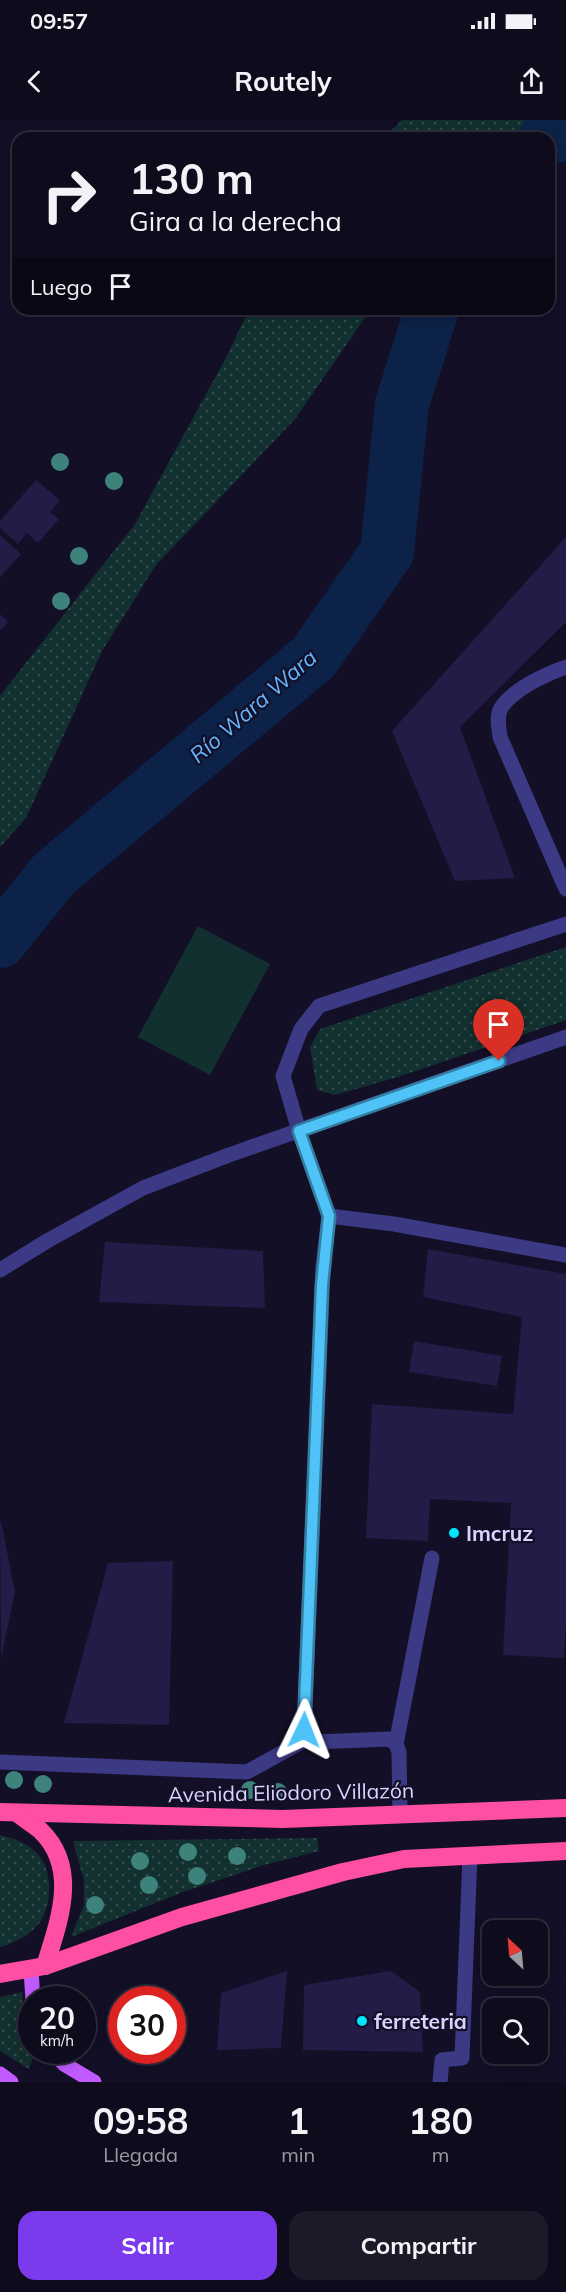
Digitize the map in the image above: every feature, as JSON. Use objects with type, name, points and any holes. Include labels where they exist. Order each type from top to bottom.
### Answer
[{"type":"highway","name":"Avenida Eliodoro Villazón","points":[[8,1813],[283,1819],[566,1808]]},
{"type":"highway","points":[[8,1813],[40,1830],[55,1850],[64,1883],[62,1913],[38,1968]]},
{"type":"highway","points":[[0,1974],[38,1968],[182,1917],[321,1877],[404,1859],[566,1851]]},
{"type":"main road","points":[[35,1986],[38,1968]]},
{"type":"main road","points":[[0,2074],[11,2082]]},
{"type":"main road","points":[[72,2076],[94,2082]]},
{"type":"street","points":[[566,667],[547,673],[517,692],[501,708],[498,721],[500,737],[566,889]]},
{"type":"street","points":[[307,1739],[304,1730],[323,1266],[329,1216],[299,1131],[284,1076],[301,1029],[319,1006],[560,926],[566,912]]},
{"type":"street","points":[[0,1270],[47,1240],[143,1188],[229,1155],[566,1037]]},
{"type":"street","points":[[329,1216],[394,1224],[566,1255]]},
{"type":"street","points":[[400,1814],[399,1752],[396,1744],[432,1558]]},
{"type":"street","points":[[0,1762],[247,1772],[307,1739],[315,1742],[389,1739],[396,1744]]},
{"type":"street","points":[[440,2082],[442,2060],[462,2058],[470,1855]]},
{"type":"green space","points":[[402,120],[534,120],[522,132],[390,132]]},
{"type":"green space","points":[[246,315],[367,315],[295,419],[156,565],[102,651],[26,818],[0,847],[0,696],[135,524],[228,354]]},
{"type":"green space","points":[[198,926],[270,964],[210,1075],[138,1037]]},
{"type":"green space","points":[[566,947],[566,1020],[398,1077],[335,1095],[317,1090],[310,1047],[320,1029]]},
{"type":"green space","points":[[0,1835],[26,1845],[41,1857],[48,1877],[49,1899],[42,1919],[36,1927],[20,1939],[0,1947]]},
{"type":"green space","points":[[317,1838],[319,1851],[264,1865],[183,1892],[71,1937],[84,1905],[84,1881],[73,1841]]},
{"type":"green space","points":[[18,1993],[18,2062],[0,2051],[0,1997]]},
{"type":"green space","points":[[21,2064],[31,2064],[29,2069]]},
{"type":"building","points":[[36,480],[60,500],[50,512],[59,519],[38,543],[27,533],[18,544],[0,528],[0,521]]},
{"type":"building","points":[[0,535],[21,554],[0,577]]},
{"type":"building","points":[[566,537],[566,622],[460,727],[515,878],[455,881],[392,731]]},
{"type":"building","points":[[0,614],[8,622],[0,631]]},
{"type":"building","points":[[105,1242],[263,1251],[265,1308],[99,1302]]},
{"type":"building","points":[[428,1249],[566,1274],[566,1623],[564,1658],[503,1655],[511,1503],[430,1499],[428,1541],[366,1538],[372,1404],[513,1414],[522,1317],[423,1297]]},
{"type":"building","points":[[414,1341],[502,1356],[497,1386],[409,1372]]},
{"type":"building","points":[[0,1522],[15,1592],[1,1659]]},
{"type":"building","points":[[173,1561],[169,1725],[64,1723],[108,1563]]},
{"type":"building","points":[[287,1971],[281,2048],[217,2050],[221,1993]]},
{"type":"building","name":"ferreteria","points":[[391,1971],[420,1992],[423,2052],[303,2050],[304,1985]]},
{"type":"waterway","name":"Río Wara Wara","points":[[555,136],[566,134]]},
{"type":"waterway","name":"Río Wara Wara","points":[[0,941],[54,874],[314,657],[387,552],[402,404],[430,315]]},
{"type":"place","name":"Imcruz","points":[[454,1533]]},
{"type":"place","name":"ferreteria","points":[[362,2021]]},
{"type":"route","points":[[304,1730],[322,1285],[329,1216],[299,1131],[499,1061]]}]
